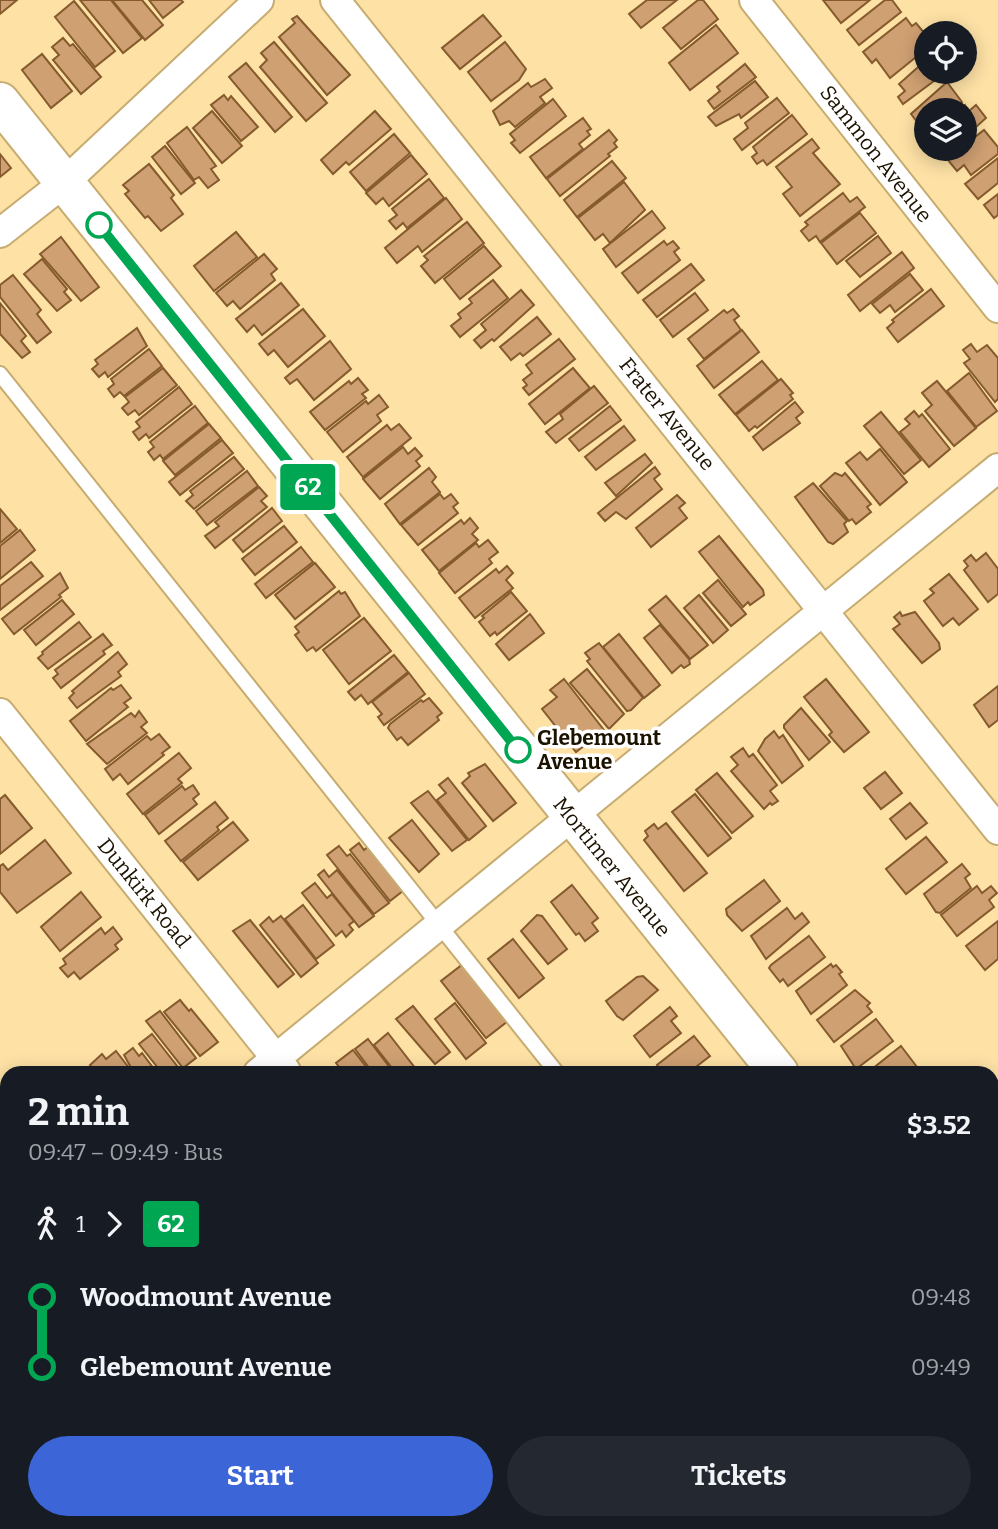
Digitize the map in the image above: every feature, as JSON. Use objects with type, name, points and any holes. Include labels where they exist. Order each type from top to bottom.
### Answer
[{"type":"street","points":[[0,233],[65,182],[259,0]]},
{"type":"street","name":"Frater Avenue","points":[[335,0],[998,830]]},
{"type":"street","name":"Sammon Avenue","points":[[754,0],[998,308]]},
{"type":"street","name":"Mortimer Avenue","points":[[0,102],[773,1066]]},
{"type":"street","points":[[276,1066],[439,923],[572,818],[998,468]]},
{"type":"street","name":"Dunkirk Road","points":[[0,713],[272,1066]]},
{"type":"lane","points":[[0,374],[551,1066]]},
{"type":"building","points":[[0,0],[17,0],[0,14]]},
{"type":"building","points":[[80,0],[111,0],[142,38],[123,53]]},
{"type":"building","points":[[112,0],[142,0],[163,25],[145,40]]},
{"type":"building","points":[[149,0],[181,0],[183,2],[163,18]]},
{"type":"building","points":[[647,0],[677,0],[641,28],[629,14]]},
{"type":"building","points":[[698,0],[703,0],[718,19],[681,49],[663,28]]},
{"type":"building","points":[[823,0],[870,0],[841,23]]},
{"type":"building","points":[[885,0],[892,0],[901,12],[859,45],[847,30]]},
{"type":"building","points":[[74,1],[115,51],[95,67],[55,17]]},
{"type":"building","points":[[483,15],[501,36],[460,69],[442,48]]},
{"type":"building","points":[[297,16],[350,75],[327,95],[279,37],[295,23],[292,19]]},
{"type":"building","points":[[906,18],[912,26],[914,24],[914,59],[890,78],[876,59],[872,63],[863,52]]},
{"type":"building","points":[[716,25],[738,53],[690,90],[669,63]]},
{"type":"building","points":[[63,38],[70,46],[73,44],[101,77],[81,94],[53,60],[59,55],[52,47]]},
{"type":"building","points":[[274,42],[327,103],[306,121],[260,67],[267,60],[261,53]]},
{"type":"building","points":[[505,42],[526,69],[519,80],[491,101],[468,72]]},
{"type":"building","points":[[42,54],[72,91],[51,108],[22,70]]},
{"type":"building","points":[[246,63],[292,117],[275,132],[229,77]]},
{"type":"building","points":[[745,64],[756,77],[714,109],[708,101],[720,91],[717,87]]},
{"type":"building","points":[[914,71],[914,84],[930,84],[903,104],[898,97],[905,91],[899,84]]},
{"type":"building","points":[[545,79],[552,88],[540,97],[545,103],[515,127],[509,121],[500,125],[493,111],[528,83],[531,87]]},
{"type":"building","points":[[755,81],[768,97],[741,118],[739,114],[716,126],[708,117]]},
{"type":"building","points":[[945,84],[948,84],[959,98],[929,98]]},
{"type":"building","points":[[224,95],[228,100],[231,96],[258,127],[241,141],[211,105]]},
{"type":"building","points":[[777,98],[789,113],[742,150],[734,139],[748,128],[745,123]]},
{"type":"building","points":[[553,99],[566,116],[520,153],[511,143],[515,140],[510,134]]},
{"type":"building","points":[[977,106],[986,118],[977,126]]},
{"type":"building","points":[[212,111],[242,146],[222,163],[193,128]]},
{"type":"building","points":[[375,111],[391,129],[349,165],[346,162],[333,174],[321,160]]},
{"type":"building","points":[[792,115],[807,134],[767,165],[763,160],[757,164],[752,157],[757,153],[753,147]]},
{"type":"building","points":[[583,118],[591,129],[587,131],[590,135],[579,144],[583,149],[546,178],[530,157]]},
{"type":"building","points":[[187,127],[216,166],[211,169],[219,180],[208,188],[199,177],[194,180],[167,143]]},
{"type":"building","points":[[609,130],[617,140],[614,143],[617,147],[608,154],[610,156],[560,196],[547,179]]},
{"type":"building","points":[[984,130],[998,147],[998,154],[971,175],[964,165],[957,171],[949,161],[977,161],[977,135]]},
{"type":"building","points":[[394,134],[410,153],[366,191],[350,172]]},
{"type":"building","points":[[812,139],[819,148],[813,153],[840,184],[800,216],[783,194],[792,187],[776,167]]},
{"type":"building","points":[[165,146],[195,183],[181,194],[152,157]]},
{"type":"building","points":[[0,154],[11,168],[0,177]]},
{"type":"building","points":[[411,155],[427,174],[389,206],[383,198],[376,204],[366,193]]},
{"type":"building","points":[[998,158],[998,183],[978,199],[965,184]]},
{"type":"building","points":[[612,161],[626,178],[577,217],[564,200]]},
{"type":"building","points":[[149,164],[174,195],[171,198],[183,214],[161,231],[148,216],[145,218],[125,194],[129,191],[123,185]]},
{"type":"building","points":[[429,179],[444,198],[407,228],[403,223],[396,229],[389,221],[397,215],[392,209]]},
{"type":"building","points":[[624,182],[645,210],[610,243],[603,234],[595,240],[578,218]]},
{"type":"building","points":[[843,193],[850,202],[857,197],[865,207],[820,242],[816,236],[809,241],[801,231],[808,225],[805,222]]},
{"type":"building","points":[[998,194],[998,215],[994,218],[984,205]]},
{"type":"building","points":[[446,198],[462,219],[422,252],[418,246],[397,263],[385,248]]},
{"type":"building","points":[[652,211],[665,228],[616,267],[603,249]]},
{"type":"building","points":[[860,213],[876,233],[837,264],[821,243]]},
{"type":"building","points":[[467,222],[484,243],[435,283],[421,266],[428,260],[424,256]]},
{"type":"building","points":[[236,232],[257,257],[214,291],[194,266]]},
{"type":"building","points":[[878,236],[891,253],[860,277],[846,261]]},
{"type":"building","points":[[61,237],[99,287],[81,301],[40,254]]},
{"type":"building","points":[[664,241],[667,245],[673,241],[679,248],[674,252],[680,260],[638,293],[622,273]]},
{"type":"building","points":[[484,246],[501,266],[460,299],[444,279]]},
{"type":"building","points":[[902,252],[914,268],[860,311],[848,295]]},
{"type":"building","points":[[264,254],[277,269],[271,274],[275,280],[240,309],[233,301],[227,306],[216,293]]},
{"type":"building","points":[[42,259],[67,289],[64,292],[71,300],[57,311],[24,274]]},
{"type":"building","points":[[691,264],[704,280],[657,317],[643,300]]},
{"type":"building","points":[[910,274],[923,290],[895,312],[890,305],[880,313],[872,304]]},
{"type":"building","points":[[13,275],[41,310],[37,314],[51,332],[37,343],[0,297],[0,285]]},
{"type":"building","points":[[493,280],[508,298],[460,337],[451,326],[461,318],[458,314],[472,303],[469,299]]},
{"type":"building","points":[[281,283],[299,305],[262,335],[254,325],[247,332],[236,319]]},
{"type":"building","points":[[931,289],[944,306],[898,342],[887,328],[894,322],[892,320]]},
{"type":"building","points":[[521,290],[534,305],[494,341],[492,339],[481,348],[474,340],[486,330],[481,324]]},
{"type":"building","points":[[695,293],[708,310],[673,337],[660,320]]},
{"type":"building","points":[[0,303],[26,336],[21,341],[30,352],[22,358],[0,334]]},
{"type":"building","points":[[303,309],[325,336],[288,367],[274,350],[268,355],[259,344]]},
{"type":"building","points":[[733,309],[739,316],[734,320],[741,330],[704,359],[688,339],[724,310],[727,313]]},
{"type":"building","points":[[537,317],[551,334],[523,356],[520,353],[511,360],[500,347]]},
{"type":"building","points":[[137,328],[147,346],[108,377],[105,372],[99,377],[92,369],[98,364],[95,360]]},
{"type":"building","points":[[742,330],[759,352],[714,388],[697,366]]},
{"type":"building","points":[[559,339],[575,359],[529,395],[523,388],[527,385],[523,380],[532,373],[526,365]]},
{"type":"building","points":[[330,341],[351,369],[314,400],[297,379],[290,384],[285,378]]},
{"type":"building","points":[[971,344],[977,352],[987,345],[998,358],[998,399],[995,402],[964,363],[970,359],[963,350]]},
{"type":"building","points":[[149,349],[162,366],[124,396],[120,392],[114,397],[108,389],[114,384],[111,379]]},
{"type":"building","points":[[762,361],[778,380],[735,414],[719,395]]},
{"type":"building","points":[[163,368],[177,385],[139,415],[135,410],[128,415],[122,408],[129,402],[125,397]]},
{"type":"building","points":[[573,368],[590,388],[545,424],[529,404]]},
{"type":"building","points":[[969,373],[997,411],[976,427],[947,391]]},
{"type":"building","points":[[358,378],[368,390],[362,394],[366,398],[325,430],[310,412],[349,381],[351,384]]},
{"type":"building","points":[[781,379],[793,393],[790,395],[793,399],[757,428],[755,426],[749,431],[736,415]]},
{"type":"building","points":[[937,381],[976,428],[954,446],[925,411],[932,405],[922,393]]},
{"type":"building","points":[[594,386],[608,403],[556,443],[546,432],[563,419],[560,414]]},
{"type":"building","points":[[179,387],[192,404],[149,438],[146,434],[139,440],[133,432],[140,427],[136,422]]},
{"type":"building","points":[[379,395],[388,407],[377,415],[381,421],[343,452],[327,432],[366,401],[368,404]]},
{"type":"building","points":[[795,402],[803,412],[796,418],[800,423],[763,450],[753,437]]},
{"type":"building","points":[[195,406],[208,423],[163,459],[160,455],[154,460],[148,452],[154,447],[150,442]]},
{"type":"building","points":[[610,406],[621,420],[579,451],[569,439]]},
{"type":"building","points":[[914,411],[919,417],[922,414],[950,449],[929,467],[900,432],[910,424],[905,419]]},
{"type":"building","points":[[881,412],[921,460],[904,474],[864,426]]},
{"type":"building","points":[[209,424],[221,438],[175,475],[163,461]]},
{"type":"building","points":[[399,424],[411,438],[363,477],[347,457],[387,425],[391,430]]},
{"type":"building","points":[[624,426],[635,440],[596,470],[585,457]]},
{"type":"building","points":[[222,440],[233,453],[180,495],[169,482]]},
{"type":"building","points":[[403,447],[408,454],[415,448],[422,456],[416,461],[420,466],[380,499],[363,479]]},
{"type":"building","points":[[880,449],[907,482],[880,505],[846,463],[860,452],[867,460]]},
{"type":"building","points":[[645,454],[652,463],[616,496],[605,483]]},
{"type":"building","points":[[234,457],[244,469],[194,509],[186,501],[193,495],[190,491]]},
{"type":"building","points":[[655,467],[660,474],[654,479],[662,489],[626,519],[616,512],[605,521],[598,513]]},
{"type":"building","points":[[429,468],[436,477],[432,482],[440,492],[400,524],[385,504]]},
{"type":"building","points":[[247,471],[258,486],[207,525],[196,511]]},
{"type":"building","points":[[835,473],[842,476],[845,473],[871,504],[867,507],[871,512],[856,524],[852,519],[849,521],[820,486]]},
{"type":"building","points":[[813,483],[847,521],[844,524],[848,532],[833,544],[828,542],[795,497]]},
{"type":"building","points":[[259,487],[267,496],[261,501],[267,507],[215,548],[205,536],[219,526],[215,522]]},
{"type":"building","points":[[440,494],[444,499],[451,494],[458,503],[453,507],[458,513],[418,545],[401,525]]},
{"type":"building","points":[[677,495],[685,503],[679,508],[687,518],[651,547],[636,528]]},
{"type":"building","points":[[272,508],[282,521],[243,552],[233,540]]},
{"type":"building","points":[[0,509],[17,529],[0,543]]},
{"type":"building","points":[[470,518],[478,528],[472,534],[478,540],[439,571],[422,550],[461,520],[464,524]]},
{"type":"building","points":[[284,526],[297,542],[255,575],[242,559]]},
{"type":"building","points":[[20,530],[35,550],[0,579],[0,546]]},
{"type":"building","points":[[719,536],[763,590],[764,595],[750,605],[748,602],[743,607],[699,552]]},
{"type":"building","points":[[488,540],[498,552],[489,559],[492,563],[455,593],[439,573],[476,543],[479,547]]},
{"type":"building","points":[[301,547],[313,562],[266,598],[255,584]]},
{"type":"building","points":[[986,553],[998,569],[998,594],[988,602],[964,570],[968,566],[964,561],[971,555],[976,561]]},
{"type":"building","points":[[31,562],[43,576],[0,610],[0,586]]},
{"type":"building","points":[[315,563],[335,587],[295,619],[275,595]]},
{"type":"building","points":[[507,566],[513,573],[506,580],[513,588],[475,618],[459,598],[496,569],[499,573]]},
{"type":"building","points":[[60,573],[68,588],[59,595],[61,597],[14,634],[2,619]]},
{"type":"building","points":[[949,574],[978,609],[959,625],[953,618],[943,626],[924,601],[934,593],[930,589]]},
{"type":"building","points":[[718,580],[746,614],[731,626],[703,593]]},
{"type":"building","points":[[339,591],[341,594],[345,592],[360,616],[316,651],[313,647],[307,651],[295,635],[299,632],[295,627]]},
{"type":"building","points":[[511,592],[527,611],[497,635],[495,632],[490,636],[479,622],[484,618],[482,616]]},
{"type":"building","points":[[699,595],[728,630],[713,643],[684,608]]},
{"type":"building","points":[[666,596],[708,645],[690,659],[649,610]]},
{"type":"building","points":[[62,600],[74,614],[36,645],[24,630]]},
{"type":"building","points":[[900,612],[902,616],[915,612],[939,643],[940,649],[922,663],[893,629],[900,624],[894,617]]},
{"type":"building","points":[[530,614],[544,633],[509,660],[496,644]]},
{"type":"building","points":[[364,618],[391,651],[349,684],[323,650]]},
{"type":"building","points":[[79,622],[91,637],[48,669],[38,658]]},
{"type":"building","points":[[660,625],[689,659],[690,664],[684,668],[681,665],[672,673],[644,638]]},
{"type":"building","points":[[103,634],[112,645],[103,651],[105,654],[61,688],[53,678],[58,674],[55,670]]},
{"type":"building","points":[[619,634],[660,685],[644,698],[603,647]]},
{"type":"building","points":[[599,643],[643,698],[631,710],[627,711],[587,661],[590,659],[585,653]]},
{"type":"building","points":[[118,652],[127,664],[118,672],[121,676],[77,708],[69,698],[74,693],[72,691]]},
{"type":"building","points":[[394,655],[408,672],[368,704],[361,695],[355,700],[348,692]]},
{"type":"building","points":[[587,669],[624,714],[609,729],[570,683]]},
{"type":"building","points":[[409,673],[425,694],[384,725],[378,717],[382,714],[372,702]]},
{"type":"building","points":[[564,679],[604,730],[576,752],[542,709],[557,697],[550,690]]},
{"type":"building","points":[[826,679],[869,732],[844,752],[829,735],[832,732],[804,697]]},
{"type":"building","points":[[121,685],[131,698],[124,703],[128,707],[86,741],[70,721],[111,688],[113,690]]},
{"type":"building","points":[[998,686],[998,720],[989,727],[974,705]]},
{"type":"building","points":[[429,698],[442,713],[437,717],[439,720],[408,745],[401,737],[397,740],[388,728],[390,724],[421,700],[423,702]]},
{"type":"building","points":[[801,708],[830,742],[809,760],[784,728]]},
{"type":"building","points":[[139,711],[147,722],[141,727],[147,733],[107,764],[87,744],[131,713],[135,717]]},
{"type":"building","points":[[774,731],[779,738],[783,735],[803,766],[782,783],[758,751]]},
{"type":"building","points":[[159,734],[170,747],[162,753],[164,755],[128,784],[120,774],[113,780],[105,769],[147,736],[151,740]]},
{"type":"building","points":[[743,748],[749,757],[753,754],[777,785],[770,791],[778,801],[772,805],[770,803],[764,809],[731,771],[738,765],[731,757]]},
{"type":"building","points":[[179,753],[191,768],[178,779],[182,783],[143,814],[127,794]]},
{"type":"building","points":[[485,764],[516,803],[493,821],[462,783],[470,776],[468,773]]},
{"type":"building","points":[[885,772],[902,793],[881,809],[864,788]]},
{"type":"building","points":[[717,773],[753,816],[732,833],[696,790]]},
{"type":"building","points":[[448,778],[486,826],[469,840],[437,800],[446,793],[439,785]]},
{"type":"building","points":[[193,785],[199,794],[193,799],[197,804],[159,834],[145,815],[182,786],[185,790]]},
{"type":"building","points":[[428,791],[467,840],[452,851],[411,803]]},
{"type":"building","points":[[695,794],[731,838],[708,856],[672,812]]},
{"type":"building","points":[[5,795],[32,828],[0,854],[0,799]]},
{"type":"building","points":[[215,802],[228,818],[217,827],[219,830],[181,861],[165,841]]},
{"type":"building","points":[[910,803],[927,823],[906,839],[890,819]]},
{"type":"building","points":[[412,820],[439,854],[419,872],[389,838]]},
{"type":"building","points":[[233,822],[248,840],[198,880],[183,862]]},
{"type":"building","points":[[666,823],[707,873],[684,891],[644,840],[648,836],[645,831],[654,824],[658,829]]},
{"type":"building","points":[[926,837],[947,862],[906,894],[886,869]]},
{"type":"building","points":[[45,840],[71,873],[17,913],[0,892],[0,866],[3,864],[8,870]]},
{"type":"building","points":[[359,843],[364,850],[369,846],[404,890],[390,901],[350,850]]},
{"type":"building","points":[[339,846],[347,856],[350,854],[389,903],[374,914],[327,855]]},
{"type":"building","points":[[962,864],[970,874],[965,878],[971,888],[940,913],[936,912],[924,894]]},
{"type":"building","points":[[324,870],[329,877],[337,870],[374,916],[359,927],[318,875]]},
{"type":"building","points":[[764,880],[780,901],[742,931],[727,915],[726,909]]},
{"type":"building","points":[[315,883],[327,898],[332,894],[354,921],[349,925],[353,930],[346,937],[342,931],[336,936],[302,893]]},
{"type":"building","points":[[572,885],[598,918],[592,923],[598,931],[585,941],[579,933],[576,935],[551,902]]},
{"type":"building","points":[[977,886],[982,893],[991,886],[997,893],[989,900],[994,907],[957,936],[941,915]]},
{"type":"building","points":[[81,892],[101,917],[60,951],[41,927]]},
{"type":"building","points":[[303,905],[334,945],[316,959],[285,919]]},
{"type":"building","points":[[787,908],[795,919],[802,913],[809,922],[766,959],[751,936]]},
{"type":"building","points":[[537,915],[542,916],[567,949],[548,964],[521,931]]},
{"type":"building","points":[[281,916],[318,963],[301,977],[260,925],[269,917],[273,922]]},
{"type":"building","points":[[250,920],[294,974],[278,987],[233,931]]},
{"type":"building","points":[[998,921],[998,959],[985,970],[966,946]]},
{"type":"building","points":[[113,927],[122,939],[115,945],[118,949],[80,979],[74,972],[68,977],[60,968],[66,964],[63,959],[101,928],[105,934]]},
{"type":"building","points":[[809,936],[825,957],[788,986],[783,979],[780,982],[769,968]]},
{"type":"building","points":[[513,939],[544,978],[519,998],[488,959]]},
{"type":"building","points":[[463,964],[508,1021],[486,1038],[441,981]]},
{"type":"building","points":[[831,964],[833,967],[836,965],[842,972],[839,974],[847,985],[811,1014],[796,991]]},
{"type":"building","points":[[643,976],[658,990],[623,1020],[606,1001],[637,977]]},
{"type":"building","points":[[855,990],[870,1003],[867,1006],[872,1012],[834,1042],[817,1020]]},
{"type":"building","points":[[180,1000],[189,1011],[191,1009],[218,1042],[200,1056],[164,1012]]},
{"type":"building","points":[[455,1003],[486,1043],[466,1059],[435,1019]]},
{"type":"building","points":[[413,1006],[450,1052],[435,1064],[396,1019]]},
{"type":"building","points":[[670,1007],[677,1016],[671,1021],[681,1033],[650,1057],[634,1036]]},
{"type":"building","points":[[160,1011],[196,1058],[181,1066],[146,1021]]},
{"type":"building","points":[[876,1019],[893,1041],[860,1066],[854,1066],[841,1046]]},
{"type":"building","points":[[388,1033],[414,1066],[390,1066],[374,1045]]},
{"type":"building","points":[[152,1034],[177,1066],[156,1066],[139,1044]]},
{"type":"building","points":[[694,1036],[710,1056],[697,1066],[657,1065]]},
{"type":"building","points":[[368,1039],[389,1066],[368,1066],[355,1049]]},
{"type":"building","points":[[901,1046],[916,1066],[876,1066]]},
{"type":"building","points":[[133,1048],[139,1056],[142,1053],[152,1066],[130,1066],[124,1055]]},
{"type":"building","points":[[353,1050],[366,1066],[338,1066],[336,1063]]},
{"type":"building","points":[[116,1051],[128,1066],[90,1065],[102,1054],[106,1059]]},
{"type":"bus line","name":"62","points":[[99,225],[518,750]]},
{"type":"place","name":"Glebemount Avenue","points":[[518,750]]}]
